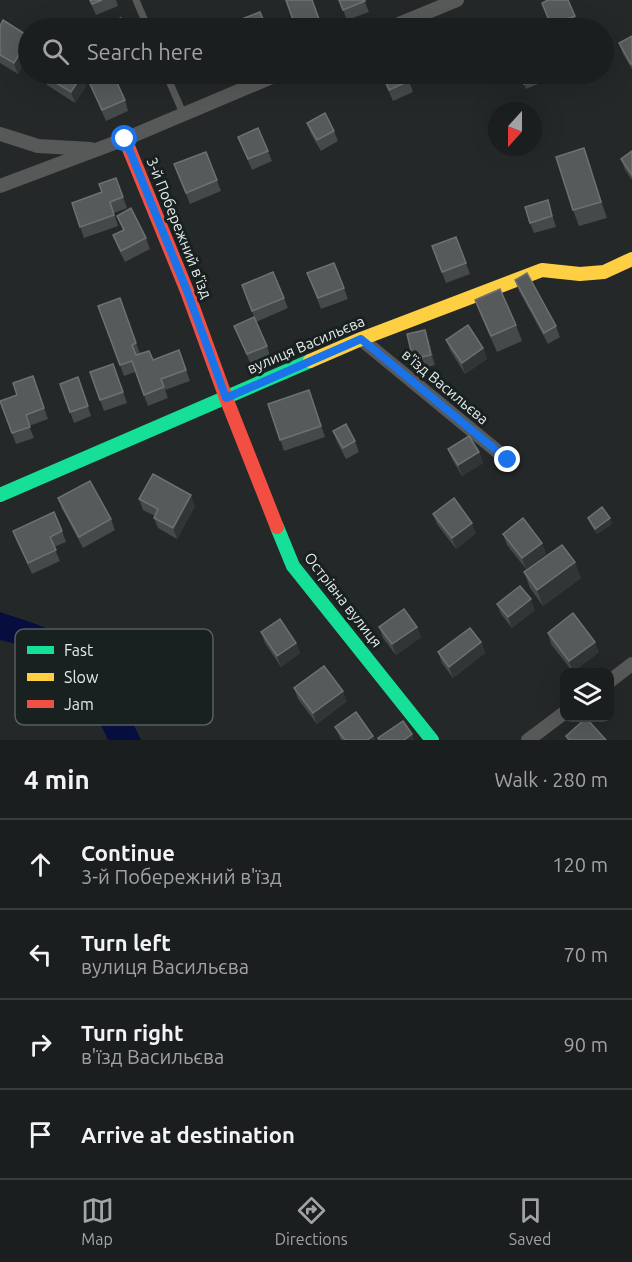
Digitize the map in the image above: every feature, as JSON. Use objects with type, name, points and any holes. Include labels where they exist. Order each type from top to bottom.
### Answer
[{"type":"street","points":[[410,18],[441,3],[458,0]]},
{"type":"street","points":[[0,186],[125,139],[254,84]]},
{"type":"street","points":[[0,134],[38,146],[97,149]]},
{"type":"street","name":"3-й Побережний в'їзд","points":[[125,139],[187,291],[226,398]]},
{"type":"street","name":"вулиця Васильєва","points":[[0,495],[361,339],[542,270],[579,274],[604,272],[632,259]]},
{"type":"street","name":"в'їзд Васильєва","points":[[361,339],[508,460]]},
{"type":"street","name":"Острівна вулиця","points":[[226,398],[293,566],[432,740]]},
{"type":"street","points":[[614,677],[632,664]]},
{"type":"street","points":[[528,740],[560,716]]},
{"type":"lane","points":[[136,0],[144,18]]},
{"type":"lane","points":[[170,84],[183,113]]},
{"type":"shaded area","points":[[0,612],[47,629],[15,629],[15,644],[0,640]]},
{"type":"shaded area","points":[[101,725],[134,725],[141,740],[108,740]]},
{"type":"building","points":[[90,0],[102,0],[92,4]]},
{"type":"building","points":[[286,0],[312,0],[319,18],[292,18]]},
{"type":"building","points":[[339,0],[364,0],[365,1],[343,10]]},
{"type":"building","points":[[548,0],[568,0],[575,16],[548,18],[542,3]]},
{"type":"building","points":[[260,12],[263,18],[245,18]]},
{"type":"building","points":[[3,20],[18,30],[18,56],[14,63],[0,55],[0,26]]},
{"type":"building","points":[[632,36],[632,63],[631,64],[619,43]]},
{"type":"building","points":[[58,84],[76,84],[71,92]]},
{"type":"building","points":[[90,84],[118,84],[125,100],[102,110]]},
{"type":"building","points":[[386,84],[402,84],[389,90]]},
{"type":"building","points":[[325,113],[334,131],[317,140],[307,123]]},
{"type":"building","points":[[258,128],[268,151],[248,159],[238,137]]},
{"type":"building","points":[[584,148],[601,202],[573,210],[556,157]]},
{"type":"building","points":[[632,151],[632,175],[621,159]]},
{"type":"building","points":[[206,152],[217,180],[186,193],[174,164]]},
{"type":"building","points":[[116,178],[123,197],[110,202],[114,215],[80,227],[72,203],[102,192],[99,184]]},
{"type":"building","points":[[548,200],[552,216],[530,223],[525,207]]},
{"type":"building","points":[[131,208],[146,238],[121,251],[113,235],[124,230],[117,216]]},
{"type":"building","points":[[456,237],[466,263],[442,272],[432,246]]},
{"type":"building","points":[[334,263],[344,288],[318,298],[307,273]]},
{"type":"building","points":[[273,272],[284,298],[252,311],[242,285]]},
{"type":"building","points":[[527,273],[556,326],[544,333],[515,280]]},
{"type":"building","points":[[500,289],[516,325],[491,336],[475,300]]},
{"type":"building","points":[[120,298],[136,343],[132,345],[136,355],[149,351],[153,360],[179,350],[186,370],[161,379],[164,387],[144,395],[132,361],[120,365],[98,306]]},
{"type":"building","points":[[254,317],[267,346],[247,354],[234,326]]},
{"type":"building","points":[[468,325],[483,348],[462,363],[446,340]]},
{"type":"building","points":[[425,330],[431,355],[413,359],[407,334]]},
{"type":"building","points":[[113,364],[123,392],[100,400],[90,372]]},
{"type":"building","points":[[33,376],[44,408],[26,415],[30,427],[12,433],[0,401],[17,395],[13,383]]},
{"type":"building","points":[[78,377],[88,406],[70,412],[60,384]]},
{"type":"building","points":[[309,390],[321,426],[280,440],[268,404]]},
{"type":"building","points":[[346,424],[355,441],[343,448],[333,431]]},
{"type":"building","points":[[469,436],[479,452],[458,465],[448,449]]},
{"type":"building","points":[[153,474],[191,495],[173,528],[154,518],[158,509],[139,499]]},
{"type":"building","points":[[90,481],[111,519],[79,537],[58,498]]},
{"type":"building","points":[[454,498],[472,523],[452,538],[433,514]]},
{"type":"building","points":[[602,507],[610,518],[595,529],[588,518]]},
{"type":"building","points":[[54,512],[62,531],[50,537],[56,550],[28,563],[13,531]]},
{"type":"building","points":[[523,518],[542,543],[522,558],[503,534]]},
{"type":"building","points":[[562,545],[575,562],[537,590],[524,572]]},
{"type":"building","points":[[520,586],[531,599],[508,617],[497,604]]},
{"type":"building","points":[[404,609],[417,627],[392,644],[379,627]]},
{"type":"building","points":[[573,613],[595,642],[569,661],[548,633]]},
{"type":"building","points":[[280,619],[296,643],[277,656],[261,632]]},
{"type":"building","points":[[470,628],[481,642],[449,667],[438,652]]},
{"type":"building","points":[[324,666],[343,691],[313,713],[294,688]]},
{"type":"building","points":[[356,712],[373,736],[367,740],[345,740],[335,727]]},
{"type":"building","points":[[403,721],[412,734],[404,740],[379,740],[378,738]]},
{"type":"building","points":[[582,722],[590,722],[606,740],[569,740],[566,736]]},
{"type":"traffic: fast","points":[[0,495],[310,361]]},
{"type":"traffic: fast","points":[[277,527],[293,566],[432,740]]},
{"type":"traffic: slow","points":[[310,361],[361,339],[542,270],[580,274],[604,272],[632,259]]},
{"type":"traffic: jam","points":[[125,139],[187,291],[277,527]]},
{"type":"route","points":[[125,139],[187,291],[226,398],[361,339],[508,460]]}]
